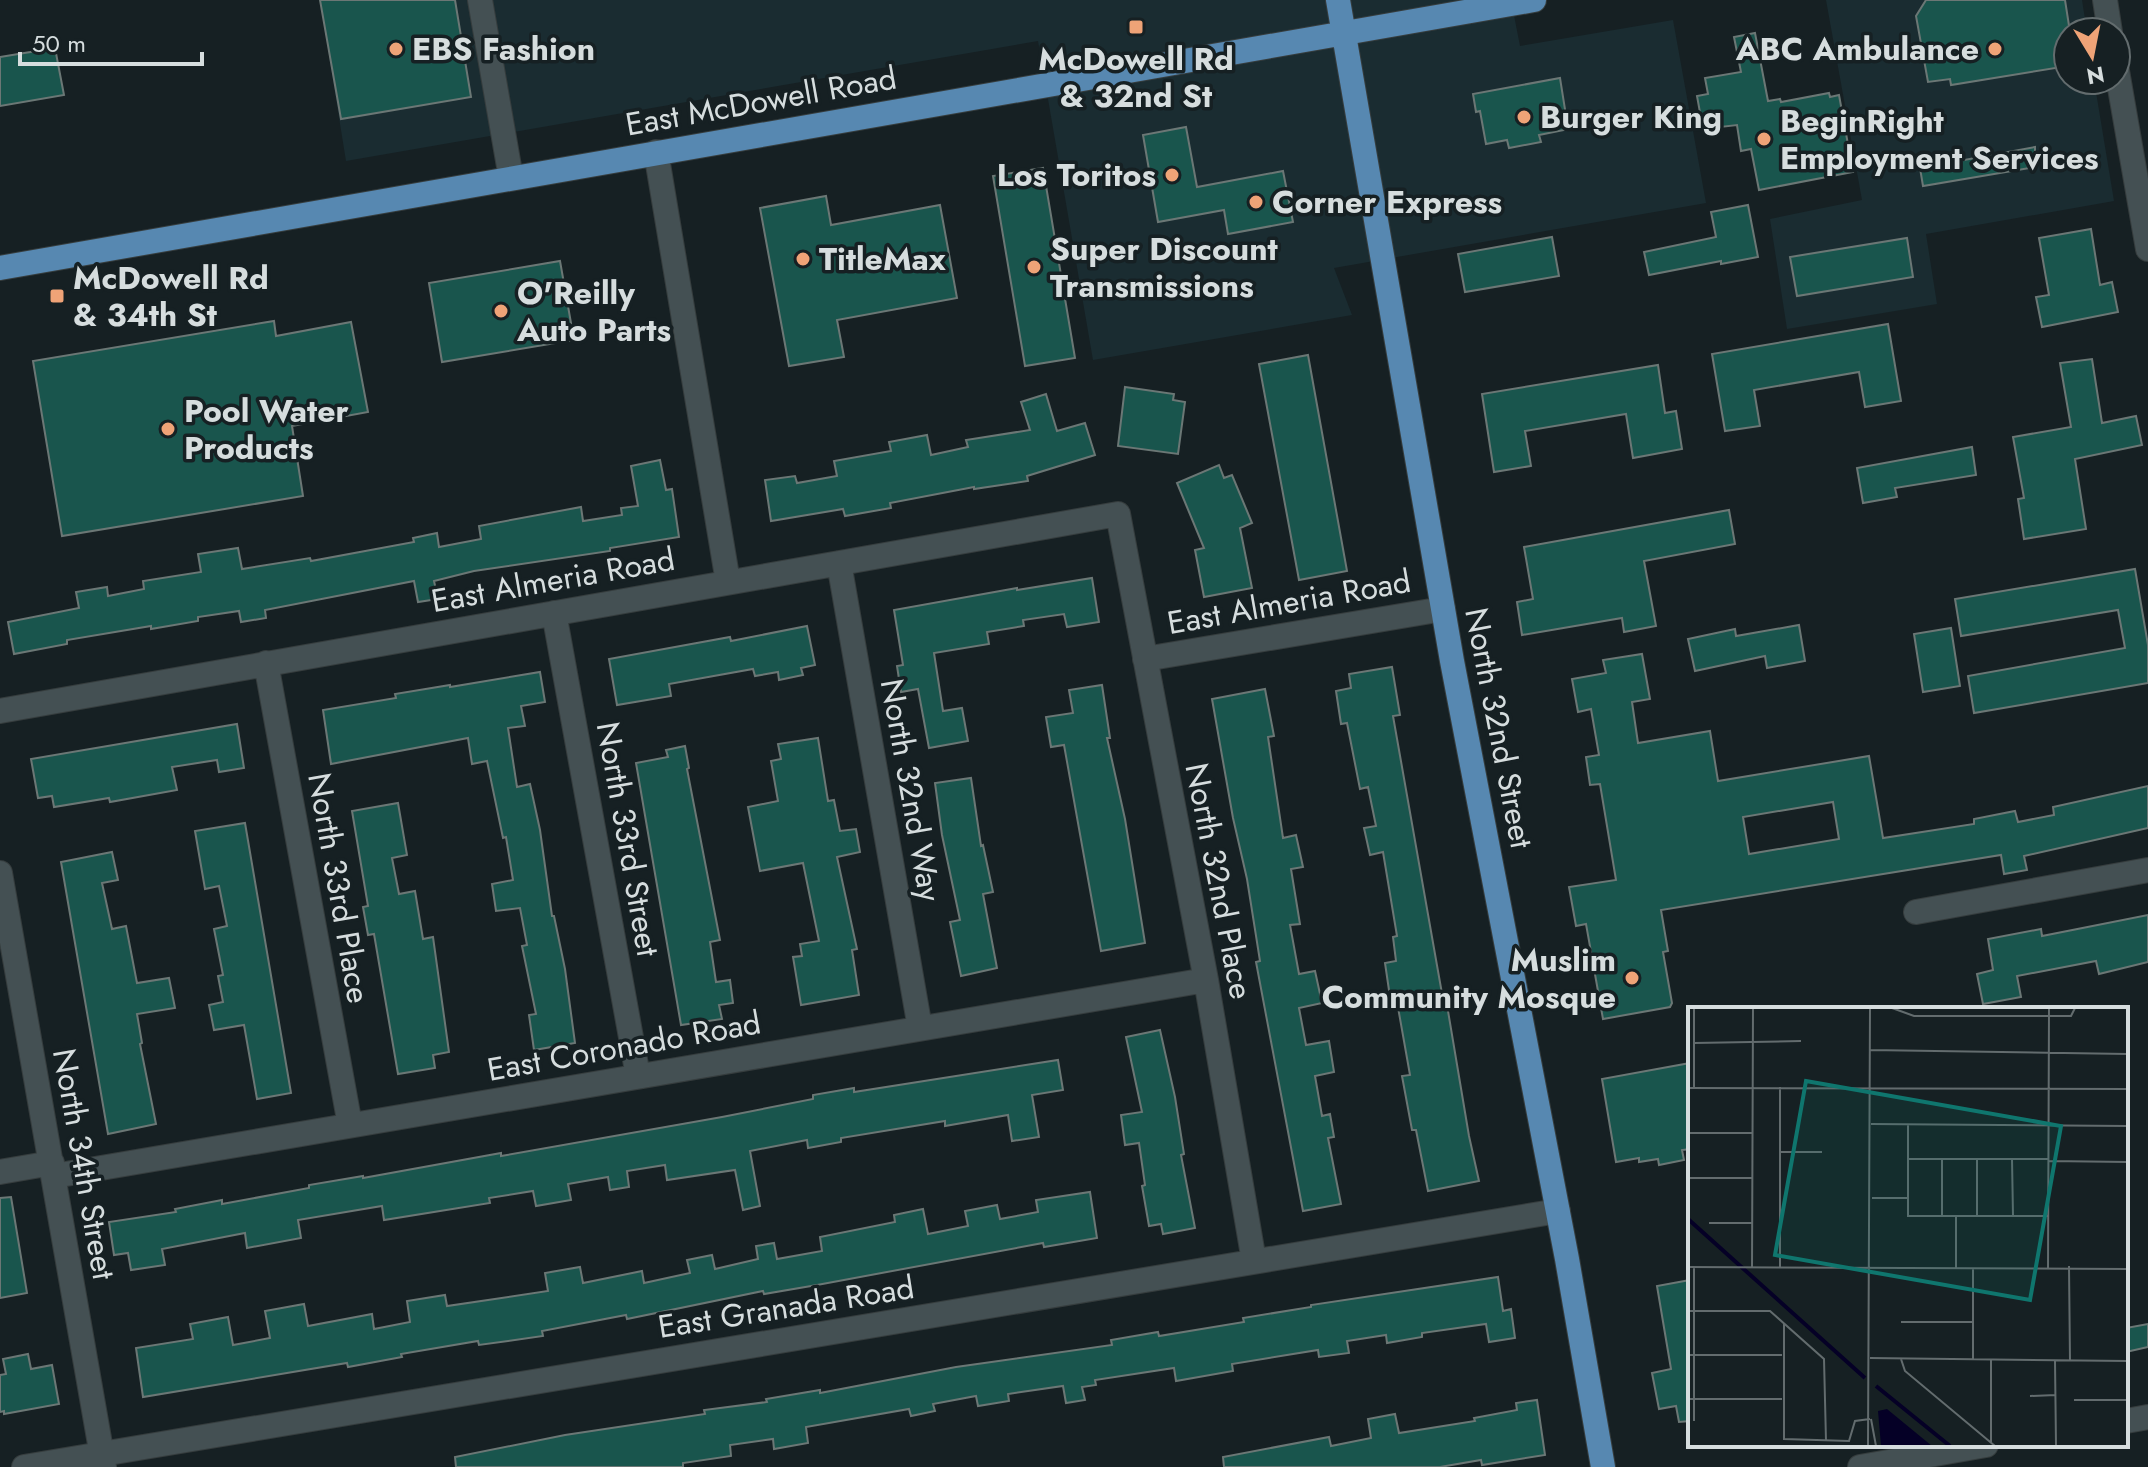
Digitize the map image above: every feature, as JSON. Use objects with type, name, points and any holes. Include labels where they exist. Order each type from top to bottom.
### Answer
[{"type":"main road","name":"North 32nd Street","points":[[1338,0],[1443,609],[1558,1211],[1603,1467]]},
{"type":"main road","name":"East McDowell Road","points":[[0,268],[1534,0]]},
{"type":"street","points":[[480,0],[511,178]]},
{"type":"street","points":[[2121,96],[2148,249]]},
{"type":"street","points":[[656,152],[728,582]]},
{"type":"street","name":"East Almeria Road","points":[[0,711],[1118,514]]},
{"type":"street","name":"North 32nd Place","points":[[1118,514],[1206,980],[1254,1261]]},
{"type":"street","name":"North 32nd Way","points":[[839,563],[920,1028]]},
{"type":"street","name":"East Almeria Road","points":[[1145,659],[1443,609]]},
{"type":"street","name":"North 33rd Street","points":[[554,613],[638,1076]]},
{"type":"street","name":"North 33rd Place","points":[[266,663],[350,1125]]},
{"type":"street","points":[[1916,912],[2148,870]]},
{"type":"street","name":"North 34th Street","points":[[0,873],[103,1460]]},
{"type":"street","name":"East Coronado Road","points":[[0,1172],[53,1169],[350,1125],[1206,980]]},
{"type":"street","name":"East Granada Road","points":[[24,1467],[103,1460],[1558,1211]]},
{"type":"street","points":[[2128,1421],[2148,1417]]},
{"type":"street","points":[[1860,1467],[1975,1447]]},
{"type":"shaded area","points":[[320,0],[1511,0],[1520,46],[1673,20],[1706,203],[1334,268],[1352,315],[1093,360],[1038,41],[346,161]]},
{"type":"shaded area","points":[[1826,0],[2082,0],[2084,16],[2052,16],[2052,96],[2097,96],[2114,201],[1926,234],[1937,304],[1787,329],[1770,219],[1862,200]]},
{"type":"building","name":"EBS Fashion","points":[[320,0],[455,0],[471,97],[341,119]]},
{"type":"building","name":"ABC Ambulance","points":[[1926,0],[2065,0],[2068,16],[2052,16],[2052,69],[1951,85],[1950,79],[1928,82],[1916,16]]},
{"type":"building","name":"BeginRight Employment Services","points":[[1755,33],[1768,101],[1780,99],[1781,102],[1829,93],[1830,97],[1839,95],[1853,172],[1759,190],[1751,149],[1741,151],[1737,125],[1703,129],[1697,96],[1708,94],[1705,78],[1741,72],[1734,37]]},
{"type":"building","points":[[55,48],[64,95],[0,106],[0,57]]},
{"type":"building","name":"Burger King","points":[[1560,78],[1567,122],[1563,123],[1564,130],[1539,135],[1541,142],[1509,148],[1507,140],[1486,144],[1480,111],[1476,112],[1473,94]]},
{"type":"building","points":[[1186,127],[1197,187],[1283,171],[1293,222],[1228,234],[1224,210],[1158,222],[1143,135]]},
{"type":"building","points":[[2035,147],[2035,167],[1923,186],[1920,168]]},
{"type":"building","name":"Super Discount Transmissions","points":[[1043,168],[1075,358],[1025,366],[993,176]]},
{"type":"building","points":[[826,196],[831,225],[940,205],[957,298],[837,320],[844,357],[789,366],[760,208]]},
{"type":"building","points":[[1748,205],[1758,257],[1649,275],[1644,252],[1716,237],[1711,212]]},
{"type":"building","points":[[2091,229],[2100,285],[2112,282],[2118,312],[2042,327],[2036,297],[2049,295],[2039,238]]},
{"type":"building","points":[[1552,237],[1559,276],[1465,292],[1458,254]]},
{"type":"building","points":[[1907,238],[1913,277],[1797,296],[1790,257]]},
{"type":"building","name":"O'Reilly Auto Parts","points":[[560,261],[574,340],[442,362],[429,283]]},
{"type":"building","name":"Pool Water Products","points":[[274,321],[276,336],[351,322],[368,412],[292,426],[303,496],[62,536],[33,361]]},
{"type":"building","points":[[1888,324],[1901,401],[1865,407],[1859,372],[1754,390],[1760,426],[1725,431],[1712,354]]},
{"type":"building","points":[[1308,355],[1347,571],[1299,580],[1259,364]]},
{"type":"building","points":[[2092,359],[2102,423],[2136,416],[2142,445],[2075,459],[2086,529],[2024,539],[2018,499],[2024,498],[2013,437],[2071,427],[2060,363]]},
{"type":"building","points":[[1658,365],[1665,413],[1676,411],[1682,449],[1633,458],[1626,414],[1525,431],[1531,466],[1494,472],[1482,394]]},
{"type":"building","points":[[1125,387],[1174,394],[1173,400],[1185,402],[1178,454],[1118,446]]},
{"type":"building","points":[[1046,394],[1057,431],[1085,423],[1095,455],[1027,476],[1028,481],[974,487],[890,503],[891,508],[845,516],[843,509],[771,521],[765,480],[795,476],[797,483],[837,476],[834,461],[891,451],[889,442],[927,435],[931,455],[968,447],[966,440],[1030,430],[1021,402]]},
{"type":"building","points":[[1972,447],[1976,475],[1895,488],[1897,497],[1863,503],[1857,468]]},
{"type":"building","points":[[660,460],[666,490],[672,489],[679,537],[610,548],[610,551],[474,571],[434,581],[438,599],[418,602],[414,581],[265,610],[266,618],[241,622],[239,611],[151,629],[151,626],[67,640],[67,644],[14,654],[8,622],[79,608],[76,592],[107,587],[108,596],[144,589],[143,581],[201,572],[198,554],[238,548],[242,569],[310,558],[311,561],[414,542],[413,538],[437,533],[439,547],[481,539],[479,526],[581,507],[583,521],[622,515],[621,508],[638,506],[631,466]]},
{"type":"building","points":[[1219,465],[1224,478],[1232,475],[1252,523],[1240,528],[1252,588],[1204,597],[1195,550],[1204,548],[1177,483]]},
{"type":"building","points":[[1729,510],[1735,544],[1644,561],[1656,626],[1624,632],[1622,618],[1522,635],[1517,602],[1533,599],[1524,547]]},
{"type":"building","points":[[2135,569],[2148,645],[2148,683],[1974,713],[1968,676],[2125,648],[2118,610],[1961,636],[1955,599]]},
{"type":"building","points":[[1092,578],[1099,622],[1067,627],[1064,614],[1023,620],[1024,626],[987,632],[989,644],[934,653],[943,711],[962,708],[968,741],[929,748],[918,689],[901,692],[897,666],[903,665],[894,610]]},
{"type":"building","points":[[1799,625],[1805,661],[1767,668],[1765,656],[1695,671],[1688,639],[1735,629],[1736,636]]},
{"type":"building","points":[[807,626],[815,665],[801,668],[803,675],[779,680],[778,672],[755,676],[753,669],[669,684],[671,696],[617,705],[609,659]]},
{"type":"building","points":[[1951,628],[1960,686],[1923,692],[1914,634]]},
{"type":"building","points":[[1642,654],[1650,699],[1632,702],[1638,743],[1710,731],[1718,781],[1869,756],[1883,838],[1974,824],[1974,819],[2015,811],[2018,822],[2054,815],[2053,807],[2148,786],[2148,828],[2024,856],[2027,870],[2004,874],[2001,855],[1661,910],[1668,951],[1663,952],[1672,1003],[1670,1007],[1603,1019],[1586,924],[1576,926],[1569,887],[1616,880],[1600,784],[1590,785],[1586,757],[1599,755],[1591,709],[1578,712],[1572,679],[1606,673],[1603,660]],"holes":[[[1833,802],[1839,839],[1749,854],[1743,817]]]},
{"type":"building","points":[[1392,667],[1400,715],[1393,716],[1444,1005],[1447,1005],[1479,1181],[1428,1191],[1402,1076],[1410,1075],[1396,996],[1390,997],[1385,963],[1396,961],[1393,937],[1397,936],[1383,852],[1370,855],[1364,828],[1376,826],[1368,787],[1360,789],[1347,723],[1341,724],[1336,691],[1351,688],[1349,674]]},
{"type":"building","points":[[540,672],[545,702],[521,706],[525,726],[508,728],[517,787],[530,784],[540,830],[575,1043],[534,1050],[529,1015],[536,1014],[522,946],[527,945],[520,908],[496,911],[492,884],[513,880],[487,761],[472,764],[468,738],[331,764],[323,710],[396,698],[395,694]]},
{"type":"building","points":[[1102,685],[1110,738],[1107,738],[1125,819],[1145,943],[1101,951],[1064,745],[1051,747],[1046,717],[1073,713],[1069,690]]},
{"type":"building","points":[[1265,689],[1274,736],[1268,737],[1283,838],[1296,835],[1303,867],[1291,869],[1300,924],[1290,925],[1299,974],[1315,971],[1322,1003],[1299,1008],[1306,1045],[1329,1041],[1334,1072],[1315,1076],[1322,1116],[1330,1114],[1334,1137],[1328,1138],[1341,1204],[1303,1211],[1256,962],[1260,961],[1247,879],[1212,699]]},
{"type":"building","points":[[237,724],[244,768],[219,772],[217,760],[172,767],[177,790],[110,802],[109,798],[54,807],[52,796],[38,798],[31,759]]},
{"type":"building","points":[[818,738],[828,801],[834,800],[840,831],[856,829],[860,852],[837,857],[857,949],[852,950],[859,995],[801,1005],[793,957],[802,956],[800,944],[819,941],[803,863],[760,871],[748,807],[778,801],[771,761],[781,759],[778,744]]},
{"type":"building","points":[[685,746],[720,940],[710,942],[716,982],[730,980],[733,1003],[719,1005],[722,1019],[681,1025],[636,763],[668,757],[666,750]]},
{"type":"building","points":[[971,778],[981,846],[993,892],[983,894],[997,968],[961,976],[950,922],[960,920],[942,835],[935,783]]},
{"type":"building","points":[[398,803],[407,855],[392,858],[399,894],[415,891],[423,939],[433,937],[449,1052],[433,1055],[435,1068],[398,1074],[374,934],[368,935],[363,907],[368,906],[352,811]]},
{"type":"building","points":[[245,823],[291,1093],[257,1099],[244,1025],[214,1030],[209,1005],[223,1002],[218,976],[223,975],[214,929],[227,926],[219,886],[205,889],[195,831]]},
{"type":"building","points":[[112,852],[118,880],[102,883],[112,929],[126,926],[137,983],[169,978],[175,1008],[137,1014],[156,1124],[108,1134],[61,862]]},
{"type":"building","points":[[2148,915],[2148,962],[2099,974],[2096,961],[2017,976],[2021,997],[1983,1004],[1977,974],[1993,970],[1988,939],[2041,929],[2042,936]]},
{"type":"building","points":[[1160,1030],[1175,1097],[1184,1154],[1181,1155],[1195,1228],[1163,1234],[1161,1224],[1149,1226],[1139,1143],[1125,1145],[1121,1115],[1142,1112],[1126,1037]]},
{"type":"building","points":[[1058,1060],[1063,1090],[1032,1095],[1039,1137],[1012,1141],[1008,1115],[945,1126],[945,1121],[841,1138],[841,1142],[808,1148],[807,1140],[750,1151],[760,1206],[743,1210],[735,1170],[667,1180],[665,1165],[627,1171],[629,1187],[610,1190],[608,1177],[568,1184],[571,1200],[536,1206],[533,1191],[489,1198],[490,1203],[384,1220],[382,1206],[298,1220],[301,1238],[247,1248],[245,1233],[162,1249],[165,1265],[131,1270],[128,1253],[114,1255],[109,1222],[176,1212],[175,1209],[222,1200],[222,1204],[309,1188],[309,1185],[501,1153],[501,1156],[722,1117],[854,1088],[854,1092]]},
{"type":"building","points":[[1688,1063],[1688,1149],[1682,1150],[1684,1160],[1659,1165],[1658,1159],[1616,1162],[1602,1079]]},
{"type":"building","points":[[1090,1192],[1097,1238],[1044,1247],[1043,1243],[817,1285],[764,1294],[763,1291],[627,1319],[626,1315],[542,1331],[543,1336],[479,1345],[478,1341],[348,1367],[347,1363],[143,1397],[136,1348],[193,1339],[190,1324],[228,1317],[233,1345],[270,1338],[265,1311],[304,1304],[308,1326],[372,1314],[374,1329],[410,1322],[407,1301],[445,1295],[447,1306],[548,1291],[545,1273],[580,1267],[583,1283],[642,1271],[644,1283],[690,1273],[687,1260],[712,1255],[715,1269],[758,1259],[756,1246],[774,1243],[777,1259],[822,1251],[820,1237],[895,1222],[894,1215],[923,1209],[928,1234],[968,1226],[965,1211],[997,1205],[1000,1219],[1038,1212],[1036,1200]]},
{"type":"building","points":[[11,1197],[27,1293],[0,1298],[0,1198]]},
{"type":"building","points":[[1498,1277],[1503,1311],[1511,1309],[1515,1338],[1489,1342],[1486,1324],[1422,1333],[1422,1337],[1387,1343],[1386,1335],[1347,1341],[1349,1353],[1319,1357],[1318,1350],[1232,1364],[1233,1371],[1176,1381],[1174,1368],[1095,1380],[1096,1385],[1082,1387],[1085,1400],[1066,1403],[1063,1386],[1008,1394],[1009,1401],[978,1406],[976,1396],[933,1404],[935,1411],[911,1416],[909,1409],[806,1427],[808,1443],[774,1449],[773,1439],[730,1445],[731,1456],[683,1463],[683,1467],[456,1467],[455,1457],[565,1435],[705,1414],[704,1410],[767,1402],[766,1399],[820,1390],[820,1393],[956,1367],[1112,1345],[1111,1340],[1158,1332],[1159,1336],[1244,1322],[1243,1318],[1311,1305]]},
{"type":"building","points":[[1688,1280],[1688,1421],[1679,1422],[1676,1406],[1659,1409],[1652,1373],[1671,1369],[1657,1286]]},
{"type":"building","points":[[2148,1324],[2148,1347],[2128,1352],[2128,1328]]},
{"type":"building","points":[[28,1354],[31,1369],[52,1365],[59,1404],[4,1414],[4,1411],[0,1412],[0,1375],[6,1374],[3,1359]]},
{"type":"building","points":[[1537,1400],[1545,1455],[1482,1465],[1481,1460],[1440,1467],[1224,1467],[1223,1457],[1329,1437],[1331,1446],[1371,1438],[1368,1419],[1395,1414],[1399,1433],[1475,1421],[1474,1418],[1517,1410],[1516,1403]]},
{"type":"place","name":"McDowell Rd & 32nd St","points":[[1136,27]]},
{"type":"place","name":"EBS Fashion","points":[[396,49]]},
{"type":"place","name":"ABC Ambulance","points":[[1995,49]]},
{"type":"place","name":"Burger King","points":[[1524,117]]},
{"type":"place","name":"BeginRight Employment Services","points":[[1764,139]]},
{"type":"place","name":"Los Toritos","points":[[1172,175]]},
{"type":"place","name":"Corner Express","points":[[1256,202]]},
{"type":"place","name":"TitleMax","points":[[803,259]]},
{"type":"place","name":"Super Discount Transmissions","points":[[1034,267]]},
{"type":"place","name":"McDowell Rd & 34th St","points":[[57,296]]},
{"type":"place","name":"O'Reilly Auto Parts","points":[[501,311]]},
{"type":"place","name":"Pool Water Products","points":[[168,429]]},
{"type":"place","name":"Muslim Community Mosque","points":[[1632,978]]}]
